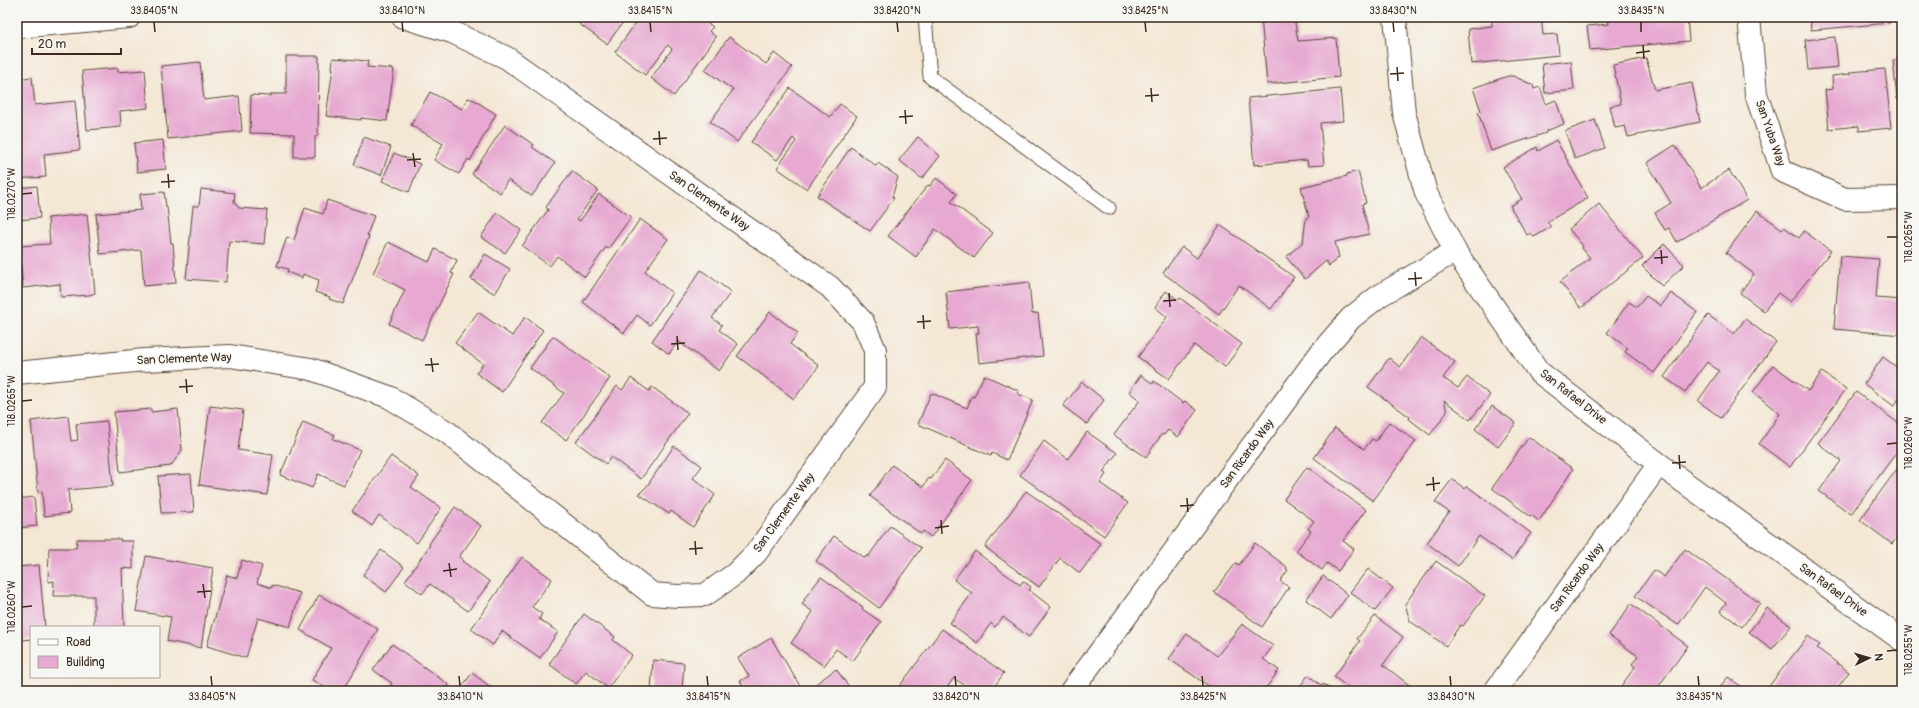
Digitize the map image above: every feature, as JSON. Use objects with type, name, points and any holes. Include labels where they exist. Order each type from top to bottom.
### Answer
[{"type":"street","points":[[17,27],[129,17]]},
{"type":"street","name":"San Clemente Way","points":[[17,373],[144,360],[230,356],[311,369],[389,398],[447,432],[652,594],[677,596],[705,595],[735,574],[756,553],[875,387],[875,350],[863,322],[830,287],[507,58],[452,32],[403,17]]},
{"type":"street","name":"San Rafael Drive","points":[[1395,17],[1404,113],[1426,193],[1455,251],[1540,372],[1659,464],[1902,640]]},
{"type":"street","name":"San Yuba Way","points":[[1749,17],[1756,94],[1782,171],[1845,199],[1902,198]]},
{"type":"street","name":"San Ricardo Way","points":[[1071,691],[1322,351],[1351,318],[1379,296],[1455,251]]},
{"type":"street","name":"San Ricardo Way","points":[[1495,691],[1659,464]]},
{"type":"lane","points":[[924,17],[930,77],[1109,208]]},
{"type":"building","points":[[584,17],[627,17],[607,44],[579,24]]},
{"type":"building","points":[[640,17],[690,17],[693,19],[695,17],[699,17],[713,27],[709,31],[716,37],[674,96],[651,78],[672,49],[668,45],[645,75],[615,52]]},
{"type":"building","points":[[1261,17],[1294,17],[1298,41],[1336,38],[1339,77],[1267,84]]},
{"type":"building","points":[[1492,17],[1541,17],[1543,35],[1557,34],[1559,55],[1471,64],[1468,29],[1492,26]]},
{"type":"building","points":[[1608,17],[1687,17],[1689,41],[1590,50],[1587,26],[1609,24]]},
{"type":"building","points":[[1810,17],[1902,18],[1890,19],[1890,23],[1811,30]]},
{"type":"building","points":[[729,37],[766,64],[774,53],[792,67],[737,142],[710,122],[733,90],[705,70]]},
{"type":"building","points":[[1835,37],[1838,67],[1808,70],[1805,40]]},
{"type":"building","points":[[286,56],[319,56],[318,136],[315,136],[315,157],[294,157],[294,134],[250,133],[251,95],[271,96],[271,94],[286,94]]},
{"type":"building","points":[[333,58],[368,61],[367,67],[394,69],[387,121],[326,116]]},
{"type":"building","points":[[1646,58],[1655,90],[1692,83],[1700,122],[1628,137],[1625,126],[1615,128],[1610,106],[1621,104],[1613,65]]},
{"type":"building","points":[[1893,60],[1902,60],[1902,98],[1897,99]]},
{"type":"building","points":[[1571,61],[1574,90],[1545,93],[1542,64]]},
{"type":"building","points":[[200,62],[204,100],[239,96],[242,131],[168,139],[161,66]]},
{"type":"building","points":[[118,68],[118,72],[145,70],[148,108],[120,111],[121,127],[87,130],[82,71]]},
{"type":"building","points":[[1885,69],[1891,128],[1859,131],[1859,126],[1829,129],[1825,90],[1833,89],[1832,76],[1850,74],[1850,72]]},
{"type":"building","points":[[1508,76],[1513,76],[1533,85],[1534,89],[1540,87],[1546,104],[1556,100],[1564,124],[1546,131],[1546,133],[1491,151],[1478,112],[1481,111],[1473,88]]},
{"type":"building","points":[[32,77],[35,105],[75,101],[80,150],[44,154],[46,177],[17,179],[17,79]]},
{"type":"building","points":[[790,88],[830,117],[840,104],[857,116],[807,189],[777,168],[796,141],[793,138],[777,160],[751,142]]},
{"type":"building","points":[[1340,89],[1343,121],[1320,123],[1324,165],[1308,166],[1307,160],[1254,165],[1248,98]]},
{"type":"building","points":[[430,92],[462,109],[468,98],[474,100],[496,114],[470,161],[468,159],[459,174],[434,160],[443,144],[411,125]]},
{"type":"building","points":[[1595,120],[1605,148],[1575,159],[1565,131]]},
{"type":"building","points":[[505,125],[534,145],[532,147],[555,163],[532,196],[508,180],[500,193],[472,174]]},
{"type":"building","points":[[364,137],[391,147],[381,175],[354,165]]},
{"type":"building","points":[[918,137],[940,156],[922,179],[899,160]]},
{"type":"building","points":[[163,140],[166,169],[137,172],[134,143]]},
{"type":"building","points":[[1556,140],[1588,198],[1547,222],[1551,227],[1534,237],[1531,233],[1527,235],[1510,206],[1522,199],[1503,167],[1537,147],[1538,151]]},
{"type":"building","points":[[1675,145],[1701,188],[1729,170],[1747,200],[1677,242],[1669,228],[1665,230],[1655,213],[1671,203],[1647,163]]},
{"type":"building","points":[[851,147],[876,166],[878,163],[898,177],[892,197],[894,198],[870,231],[817,196]]},
{"type":"building","points":[[394,153],[420,164],[409,192],[382,181]]},
{"type":"building","points":[[572,171],[598,190],[577,219],[580,221],[599,194],[631,217],[608,249],[606,247],[585,277],[557,256],[550,266],[522,246],[548,210],[546,207]]},
{"type":"building","points":[[1358,171],[1366,203],[1362,204],[1369,234],[1335,242],[1339,257],[1329,266],[1326,261],[1305,279],[1286,257],[1303,242],[1306,218],[1309,217],[1301,187],[1347,176],[1347,174]]},
{"type":"building","points":[[936,178],[957,194],[951,202],[993,233],[974,258],[935,229],[916,257],[888,236],[928,185],[930,186]]},
{"type":"building","points":[[37,186],[40,218],[17,220],[17,188]]},
{"type":"building","points":[[201,189],[235,193],[234,202],[239,208],[267,210],[264,244],[229,241],[226,282],[186,279],[193,206],[199,206]]},
{"type":"building","points":[[164,192],[171,243],[173,243],[176,283],[144,286],[141,250],[100,254],[96,214],[141,210],[140,194]]},
{"type":"building","points":[[327,200],[374,216],[367,235],[369,236],[343,304],[329,299],[330,297],[315,292],[319,280],[303,274],[302,278],[287,272],[288,269],[277,266],[287,237],[294,240],[305,208],[323,214]]},
{"type":"building","points":[[1599,204],[1643,258],[1581,308],[1560,282],[1590,258],[1582,248],[1583,246],[1569,229]]},
{"type":"building","points":[[1757,211],[1782,229],[1784,227],[1799,238],[1804,231],[1831,251],[1790,302],[1778,293],[1764,311],[1740,293],[1754,274],[1726,253]]},
{"type":"building","points":[[497,213],[521,230],[505,253],[481,237]]},
{"type":"building","points":[[87,214],[95,293],[89,295],[61,297],[60,284],[23,288],[19,246],[50,244],[48,218]]},
{"type":"building","points":[[640,219],[668,239],[645,271],[672,293],[650,325],[637,315],[624,333],[583,302]]},
{"type":"building","points":[[1220,225],[1294,277],[1271,309],[1239,285],[1219,314],[1163,273],[1182,247],[1197,258]]},
{"type":"building","points":[[388,242],[429,262],[435,249],[457,260],[451,273],[454,274],[422,340],[389,324],[405,290],[373,273]]},
{"type":"building","points":[[1664,244],[1684,265],[1662,286],[1642,266]]},
{"type":"building","points":[[485,254],[510,269],[495,294],[471,279]]},
{"type":"building","points":[[1840,256],[1879,259],[1876,298],[1902,300],[1902,335],[1834,329]]},
{"type":"building","points":[[701,270],[731,292],[712,318],[722,325],[719,330],[738,344],[719,371],[678,341],[669,354],[652,341]]},
{"type":"building","points":[[1029,282],[1032,314],[1038,313],[1043,356],[979,363],[976,333],[979,333],[978,326],[950,329],[946,292]]},
{"type":"building","points":[[1166,291],[1178,300],[1180,298],[1242,344],[1225,367],[1194,345],[1169,379],[1138,357],[1167,317],[1155,307]]},
{"type":"building","points":[[1671,293],[1697,312],[1654,373],[1625,352],[1628,348],[1607,333],[1629,302],[1637,307],[1646,296],[1661,306]]},
{"type":"building","points":[[478,312],[512,336],[525,317],[543,330],[502,392],[476,373],[483,364],[455,343]]},
{"type":"building","points":[[770,312],[798,333],[790,344],[819,366],[794,399],[737,356]]},
{"type":"building","points":[[1708,315],[1734,334],[1745,319],[1776,342],[1721,418],[1698,401],[1719,371],[1707,362],[1685,392],[1664,377]]},
{"type":"building","points":[[553,336],[610,378],[566,440],[542,423],[564,393],[530,368]]},
{"type":"building","points":[[1421,337],[1455,362],[1443,378],[1458,388],[1467,377],[1490,395],[1470,420],[1444,400],[1447,412],[1430,435],[1409,419],[1410,417],[1368,387],[1389,358],[1400,367]]},
{"type":"building","points":[[1883,357],[1902,371],[1902,394],[1894,406],[1864,384]]},
{"type":"building","points":[[1773,365],[1808,391],[1822,372],[1846,389],[1790,467],[1759,444],[1780,414],[1753,392]]},
{"type":"building","points":[[984,375],[1019,391],[1018,394],[1033,400],[1007,460],[992,453],[991,456],[918,424],[931,393],[967,408]]},
{"type":"building","points":[[1141,375],[1153,384],[1154,381],[1183,403],[1185,401],[1197,410],[1178,437],[1168,430],[1164,435],[1162,434],[1146,457],[1114,435],[1140,400],[1129,392]]},
{"type":"building","points":[[631,378],[649,391],[652,387],[688,413],[641,479],[611,457],[606,464],[576,442],[617,386],[622,390]]},
{"type":"building","points":[[1082,382],[1104,400],[1087,424],[1063,406]]},
{"type":"building","points":[[1856,392],[1902,426],[1902,445],[1851,514],[1819,491],[1841,461],[1818,443]]},
{"type":"building","points":[[210,406],[243,410],[238,450],[273,455],[267,495],[199,485]]},
{"type":"building","points":[[1492,406],[1516,423],[1498,447],[1475,429]]},
{"type":"building","points":[[151,409],[151,412],[178,409],[182,450],[171,466],[120,472],[114,412]]},
{"type":"building","points":[[68,416],[71,441],[78,440],[76,424],[107,421],[113,486],[68,490],[70,513],[44,516],[42,491],[38,492],[31,421]]},
{"type":"building","points":[[303,422],[335,435],[333,439],[360,450],[344,485],[318,474],[312,488],[280,475]]},
{"type":"building","points":[[1389,422],[1416,441],[1373,501],[1314,458],[1335,428],[1364,449],[1372,439],[1376,441]]},
{"type":"building","points":[[1087,432],[1117,453],[1103,472],[1106,474],[1100,483],[1128,503],[1104,536],[1020,475],[1044,441],[1068,459]]},
{"type":"building","points":[[1529,437],[1573,469],[1539,521],[1492,488]]},
{"type":"building","points":[[674,446],[702,466],[693,478],[715,495],[693,527],[671,511],[669,514],[639,494],[647,486]]},
{"type":"building","points":[[391,456],[419,476],[411,487],[441,508],[417,543],[379,515],[372,526],[352,511]]},
{"type":"building","points":[[945,460],[972,480],[931,537],[923,531],[921,534],[870,496],[892,465],[923,487]]},
{"type":"building","points":[[1902,462],[1902,531],[1892,544],[1860,520]]},
{"type":"building","points":[[1307,467],[1366,510],[1343,541],[1354,549],[1338,571],[1327,563],[1322,570],[1296,551],[1311,531],[1308,529],[1314,521],[1284,499]]},
{"type":"building","points":[[191,474],[194,512],[161,513],[158,476]]},
{"type":"building","points":[[1452,479],[1465,489],[1467,486],[1531,533],[1512,560],[1479,536],[1458,566],[1427,543],[1449,512],[1435,502]]},
{"type":"building","points":[[1026,491],[1101,544],[1080,573],[1060,558],[1039,587],[985,547]]},
{"type":"building","points":[[34,497],[37,526],[17,528],[17,499]]},
{"type":"building","points":[[455,507],[481,526],[459,557],[463,560],[462,561],[490,582],[468,611],[430,584],[422,594],[405,581]]},
{"type":"building","points":[[890,526],[921,548],[879,608],[816,561],[834,536],[865,558],[867,555],[868,557]]},
{"type":"building","points":[[77,539],[121,539],[120,541],[133,541],[133,569],[122,568],[124,626],[94,626],[94,596],[53,596],[54,581],[48,582],[49,548],[76,548]]},
{"type":"building","points":[[1255,543],[1287,567],[1286,569],[1288,570],[1280,581],[1289,587],[1262,627],[1214,592],[1236,563],[1239,565]]},
{"type":"building","points":[[1685,549],[1760,603],[1742,627],[1720,611],[1726,603],[1705,587],[1678,625],[1635,596],[1654,570],[1664,577]]},
{"type":"building","points":[[381,550],[404,567],[386,592],[363,575]]},
{"type":"building","points":[[975,551],[1020,585],[1023,581],[1031,587],[1029,590],[1051,607],[1029,637],[1003,617],[995,627],[991,623],[977,643],[950,623],[972,593],[954,580]]},
{"type":"building","points":[[146,556],[213,568],[201,648],[167,641],[171,617],[136,611]]},
{"type":"building","points":[[522,557],[552,579],[532,607],[542,614],[539,619],[558,632],[540,658],[502,631],[493,645],[471,629]]},
{"type":"building","points":[[242,560],[262,566],[257,583],[272,588],[272,585],[300,593],[290,627],[258,618],[246,658],[207,646],[227,575],[237,578]]},
{"type":"building","points":[[1436,561],[1485,596],[1463,626],[1460,625],[1446,646],[1410,621],[1405,604]]},
{"type":"building","points":[[39,565],[45,626],[30,626],[30,639],[17,641],[17,567]]},
{"type":"building","points":[[1368,569],[1393,588],[1375,611],[1350,592]]},
{"type":"building","points":[[1323,576],[1348,595],[1331,619],[1306,600]]},
{"type":"building","points":[[821,577],[881,622],[853,661],[836,649],[824,666],[791,643],[813,612],[802,604],[805,600],[804,599]]},
{"type":"building","points":[[319,595],[378,629],[343,691],[331,691],[312,680],[331,648],[300,630]]},
{"type":"building","points":[[1631,604],[1688,646],[1655,691],[1620,691],[1623,688],[1621,686],[1635,667],[1632,664],[1638,656],[1609,635]]},
{"type":"building","points":[[1767,608],[1791,626],[1772,649],[1749,632]]},
{"type":"building","points":[[584,614],[615,637],[613,640],[632,655],[608,688],[586,671],[576,684],[549,664]]},
{"type":"building","points":[[1375,616],[1403,637],[1383,665],[1416,690],[1415,691],[1353,691],[1334,677],[1360,641],[1357,639]]},
{"type":"building","points":[[1242,624],[1273,646],[1263,659],[1279,670],[1264,691],[1216,691],[1169,659],[1187,634],[1217,656]]},
{"type":"building","points":[[942,629],[1004,673],[991,691],[972,691],[954,678],[944,691],[904,691],[899,687]]},
{"type":"building","points":[[1808,636],[1820,645],[1817,648],[1849,672],[1835,691],[1766,690]]},
{"type":"building","points":[[771,638],[803,691],[746,691],[740,681],[749,676],[738,658]]},
{"type":"building","points":[[392,644],[449,685],[445,691],[394,691],[389,688],[392,683],[373,670]]},
{"type":"building","points":[[653,660],[684,663],[682,691],[651,691]]},
{"type":"building","points":[[836,669],[852,691],[817,691],[813,686]]},
{"type":"building","points":[[472,673],[496,691],[459,691]]},
{"type":"building","points":[[1308,675],[1322,686],[1323,684],[1333,691],[1297,691]]},
{"type":"building","points":[[1728,677],[1746,690],[1747,689],[1750,691],[1717,691]]}]
